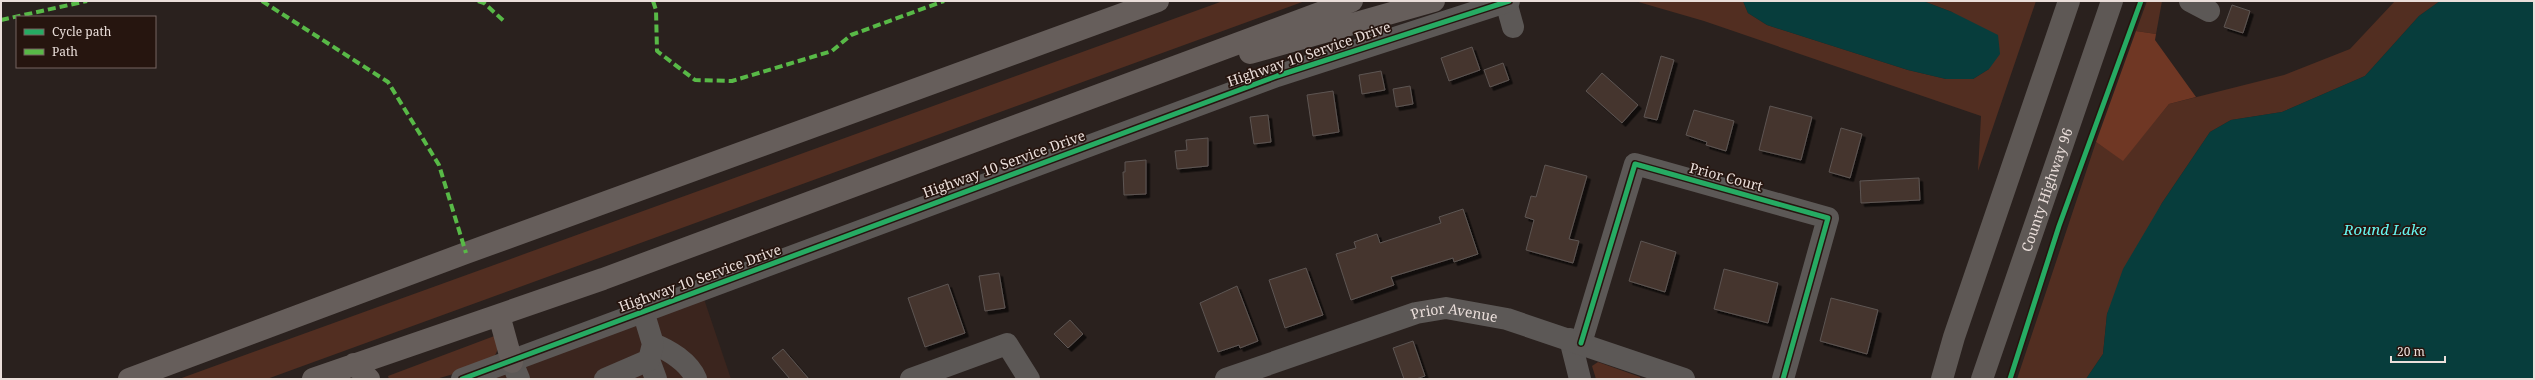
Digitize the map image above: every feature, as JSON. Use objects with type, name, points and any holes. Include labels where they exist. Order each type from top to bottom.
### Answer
[{"type":"highway","points":[[129,379],[466,253],[1158,1]]},
{"type":"highway","points":[[313,379],[355,370],[499,315],[1135,83],[1352,1]]},
{"type":"highway","points":[[1135,83],[1262,50],[1434,1]]},
{"type":"highway","points":[[499,315],[515,371]]},
{"type":"main road","points":[[1942,379],[1957,329],[2069,1]]},
{"type":"main road","name":"County Highway 96","points":[[1982,379],[2112,1]]},
{"type":"street","points":[[2190,1],[2209,11]]},
{"type":"street","points":[[1507,2],[1514,27]]},
{"type":"street","name":"Highway 10 Service Drive","points":[[515,371],[643,311],[1278,76],[1436,23],[1507,2]]},
{"type":"street","name":"Prior Court","points":[[1575,341],[1635,164],[1828,218],[1783,379]]},
{"type":"street","name":"Prior Avenue","points":[[1226,379],[1416,313],[1446,308],[1507,319],[1575,341],[1678,378]]},
{"type":"street","points":[[643,311],[652,360]]},
{"type":"street","points":[[1575,341],[1580,379]]},
{"type":"street","points":[[911,379],[1007,344],[1029,379]]},
{"type":"street","points":[[605,379],[652,360],[665,348],[679,358],[694,373],[696,379]]},
{"type":"street","points":[[462,379],[515,371]]},
{"type":"shaded area","points":[[1223,1],[1305,1],[267,379],[179,379]]},
{"type":"shaded area","points":[[1635,1],[1743,1],[1748,13],[1767,25],[1908,70],[1946,79],[1973,79],[1989,69],[1952,12],[1923,1],[2036,1],[1978,171],[1981,116],[1704,21]]},
{"type":"shaded area","points":[[2147,1],[2162,1],[2156,34],[2136,31]]},
{"type":"shaded area","points":[[2395,1],[2440,1],[2419,16],[2365,76],[2282,112],[2231,120],[2210,132],[2162,203],[2107,314],[2103,354],[2086,379],[2017,379],[2096,142],[2123,160],[2169,104],[2284,75],[2350,49]]},
{"type":"shaded area","points":[[2136,31],[2156,34],[2155,40],[2196,97],[2169,104],[2123,161],[2096,142]]},
{"type":"shaded area","points":[[704,299],[731,379],[495,379],[495,377]]},
{"type":"shaded area","points":[[497,335],[497,351],[493,360],[478,367],[436,379],[389,379],[388,376]]},
{"type":"shaded area","points":[[1598,362],[1640,377],[1641,379],[1596,379],[1592,366]]},
{"type":"water","points":[[1743,1],[1923,1],[1952,12],[1998,35],[2000,54],[1989,69],[1973,79],[1946,79],[1908,70],[1767,25],[1748,13]]},
{"type":"water","name":"Round Lake","points":[[2440,1],[2534,1],[2534,379],[2086,379],[2103,354],[2107,314],[2123,269],[2162,203],[2210,132],[2231,120],[2282,112],[2365,76],[2419,16]]},
{"type":"building","points":[[2232,5],[2250,11],[2243,33],[2224,27]]},
{"type":"building","points":[[1472,47],[1480,70],[1449,81],[1441,58]]},
{"type":"building","points":[[1661,56],[1674,60],[1657,120],[1644,117]]},
{"type":"building","points":[[1503,63],[1509,80],[1490,87],[1484,70]]},
{"type":"building","points":[[1381,71],[1385,90],[1362,94],[1359,75]]},
{"type":"building","points":[[1602,73],[1638,105],[1622,123],[1586,91]]},
{"type":"building","points":[[1410,86],[1413,104],[1396,107],[1393,89]]},
{"type":"building","points":[[1333,91],[1339,132],[1313,136],[1307,95]]},
{"type":"building","points":[[1770,106],[1812,117],[1801,160],[1759,150]]},
{"type":"building","points":[[1694,110],[1734,121],[1726,151],[1706,145],[1707,142],[1686,135]]},
{"type":"building","points":[[1268,115],[1271,142],[1254,144],[1250,117]]},
{"type":"building","points":[[1841,128],[1862,134],[1850,178],[1829,172]]},
{"type":"building","points":[[1208,138],[1208,166],[1177,169],[1175,151],[1187,150],[1186,140]]},
{"type":"building","points":[[1146,160],[1146,194],[1124,195],[1123,172],[1125,172],[1125,162]]},
{"type":"building","points":[[1545,165],[1587,176],[1569,239],[1579,241],[1573,263],[1526,250],[1534,220],[1525,217],[1531,196],[1536,197]]},
{"type":"building","points":[[1919,178],[1920,200],[1861,203],[1860,181]]},
{"type":"building","points":[[1463,209],[1478,254],[1454,262],[1453,258],[1391,277],[1394,285],[1351,300],[1336,254],[1356,248],[1354,242],[1377,234],[1380,243],[1441,223],[1439,217]]},
{"type":"building","points":[[1641,241],[1676,252],[1665,292],[1629,281]]},
{"type":"building","points":[[1306,268],[1323,315],[1285,328],[1269,280]]},
{"type":"building","points":[[1724,269],[1778,283],[1768,323],[1714,309]]},
{"type":"building","points":[[999,273],[1005,308],[985,311],[979,276]]},
{"type":"building","points":[[948,284],[965,333],[925,347],[908,298]]},
{"type":"building","points":[[1237,286],[1258,341],[1240,348],[1239,345],[1218,352],[1200,303]]},
{"type":"building","points":[[1831,298],[1878,310],[1867,354],[1820,341]]},
{"type":"building","points":[[1070,320],[1083,334],[1068,348],[1054,334]]},
{"type":"building","points":[[1413,341],[1425,376],[1416,379],[1404,379],[1393,348]]},
{"type":"building","points":[[783,349],[809,379],[790,379],[772,358]]},
{"type":"marked path","points":[[19,16],[87,1]]},
{"type":"marked path","points":[[262,1],[388,82],[439,165],[466,253]]},
{"type":"marked path","points":[[478,1],[484,3],[505,22]]},
{"type":"marked path","points":[[653,1],[656,10],[657,51],[695,80],[732,81],[832,51],[851,35],[944,1]]},
{"type":"marked path","points":[[1,20],[16,17]]},
{"type":"cycle path","points":[[462,379],[1277,76],[1509,1]]},
{"type":"cycle path","points":[[2010,379],[2059,226],[2141,1]]},
{"type":"cycle path","points":[[1581,343],[1635,164],[1828,218],[1783,379]]}]
